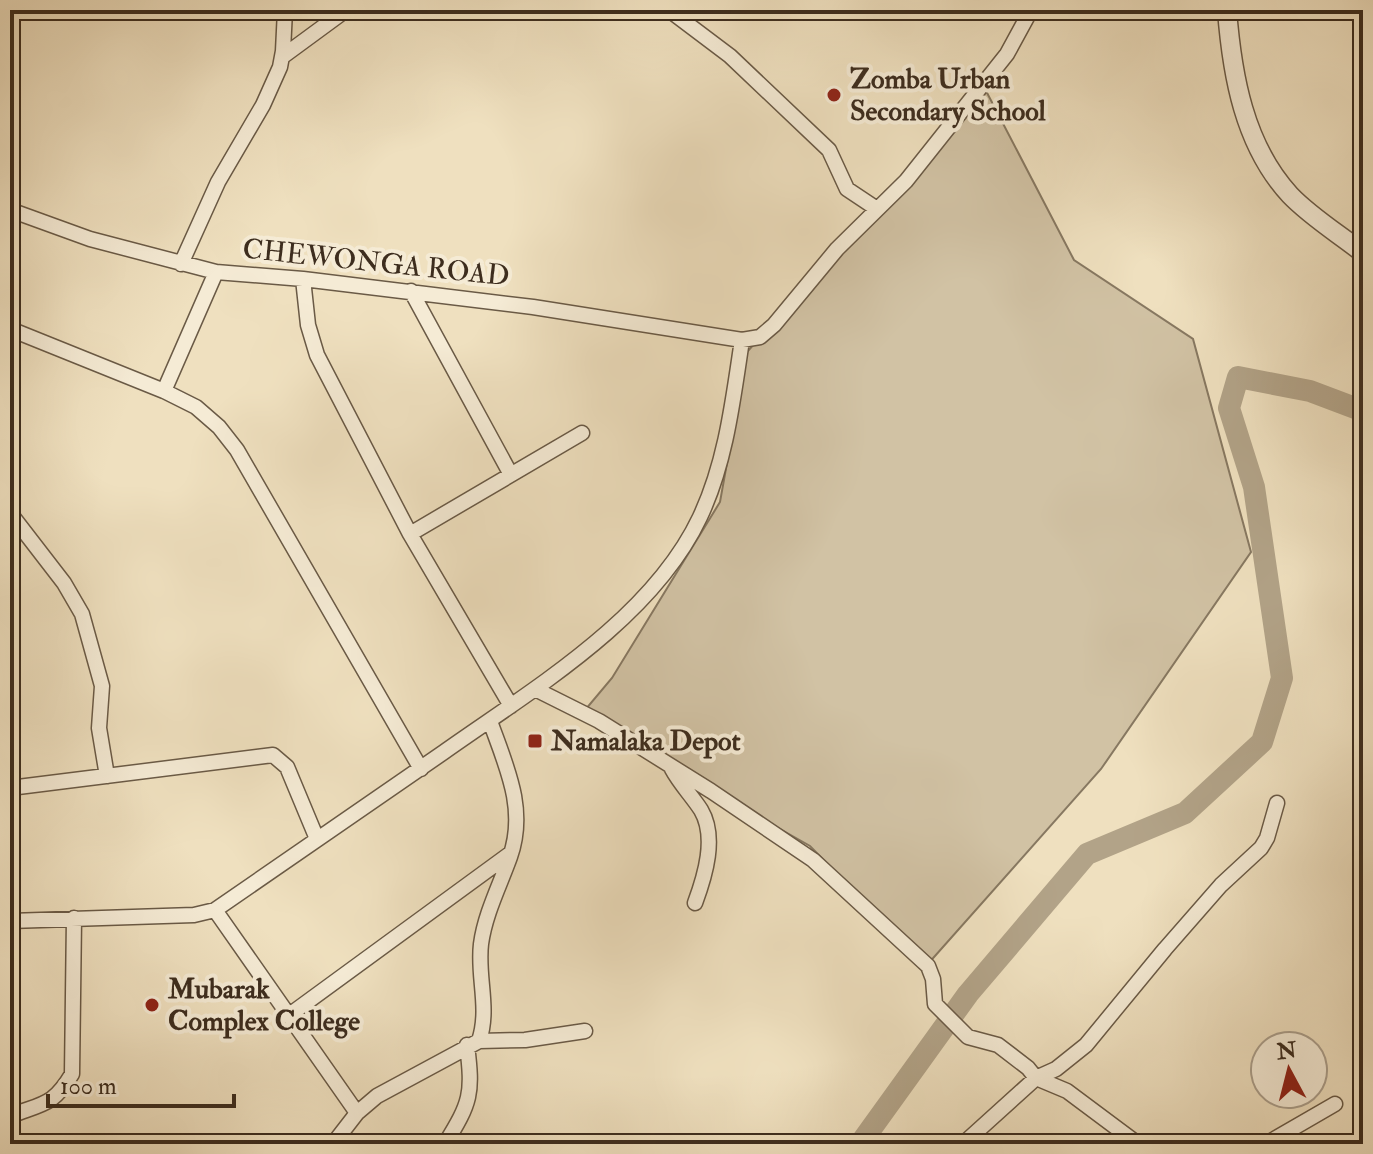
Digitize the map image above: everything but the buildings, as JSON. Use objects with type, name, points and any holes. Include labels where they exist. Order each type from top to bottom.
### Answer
[{"type":"street","points":[[181,264],[218,182],[263,105],[282,57],[285,10]]},
{"type":"street","points":[[282,57],[346,10]]},
{"type":"street","points":[[669,10],[730,56],[829,150],[847,189],[877,209]]},
{"type":"street","points":[[10,921],[194,915],[215,910],[537,690],[619,621],[660,578],[699,518],[715,478],[732,407],[742,340],[755,339],[766,333],[837,249],[906,181],[1007,54],[1031,10]]},
{"type":"street","points":[[1227,10],[1237,82],[1254,141],[1292,197],[1363,253]]},
{"type":"street","name":"CHEWONGA ROAD","points":[[10,210],[90,239],[216,272],[411,291],[742,340]]},
{"type":"street","points":[[164,391],[216,272]]},
{"type":"street","points":[[303,279],[308,325],[317,355],[410,534],[511,706]]},
{"type":"street","points":[[411,291],[510,473]]},
{"type":"street","points":[[10,329],[164,391],[196,407],[219,427],[237,450],[421,769]]},
{"type":"street","points":[[410,534],[582,433]]},
{"type":"street","points":[[10,513],[64,583],[82,614],[102,686],[99,728],[107,776]]},
{"type":"street","points":[[537,690],[599,721],[787,842],[837,880],[928,966],[933,979],[935,1004],[968,1037],[998,1045],[1036,1078],[1067,1091],[1138,1144]]},
{"type":"street","points":[[445,1144],[471,1096],[473,1043],[485,1018],[480,949],[483,928],[512,853],[518,823],[516,799],[490,721]]},
{"type":"street","points":[[10,788],[273,755],[287,767],[317,839]]},
{"type":"street","points":[[670,765],[706,822],[706,868],[695,903]]},
{"type":"street","points":[[963,1144],[1036,1078],[1056,1069],[1086,1045],[1221,885],[1261,848],[1277,803]]},
{"type":"street","points":[[288,1016],[512,853]]},
{"type":"street","points":[[215,910],[357,1113]]},
{"type":"street","points":[[10,1116],[53,1100],[72,1074],[74,918]]},
{"type":"street","points":[[333,1144],[357,1113],[377,1096],[473,1043],[525,1040],[585,1031]]},
{"type":"street","points":[[1266,1144],[1335,1104]]},
{"type":"shaded area","points":[[984,87],[1074,260],[1193,339],[1251,552],[1101,769],[927,965],[810,846],[580,716],[612,678],[720,502],[747,352]]},
{"type":"waterway","points":[[860,1144],[968,994],[1087,854],[1185,813],[1262,742],[1282,678],[1254,487],[1229,408],[1238,377],[1310,391],[1363,411]]},
{"type":"place","name":"Zomba Urban Secondary School","points":[[834,95]]},
{"type":"place","name":"Namalaka Depot","points":[[535,741]]},
{"type":"place","name":"Mubarak Complex College","points":[[152,1005]]}]
